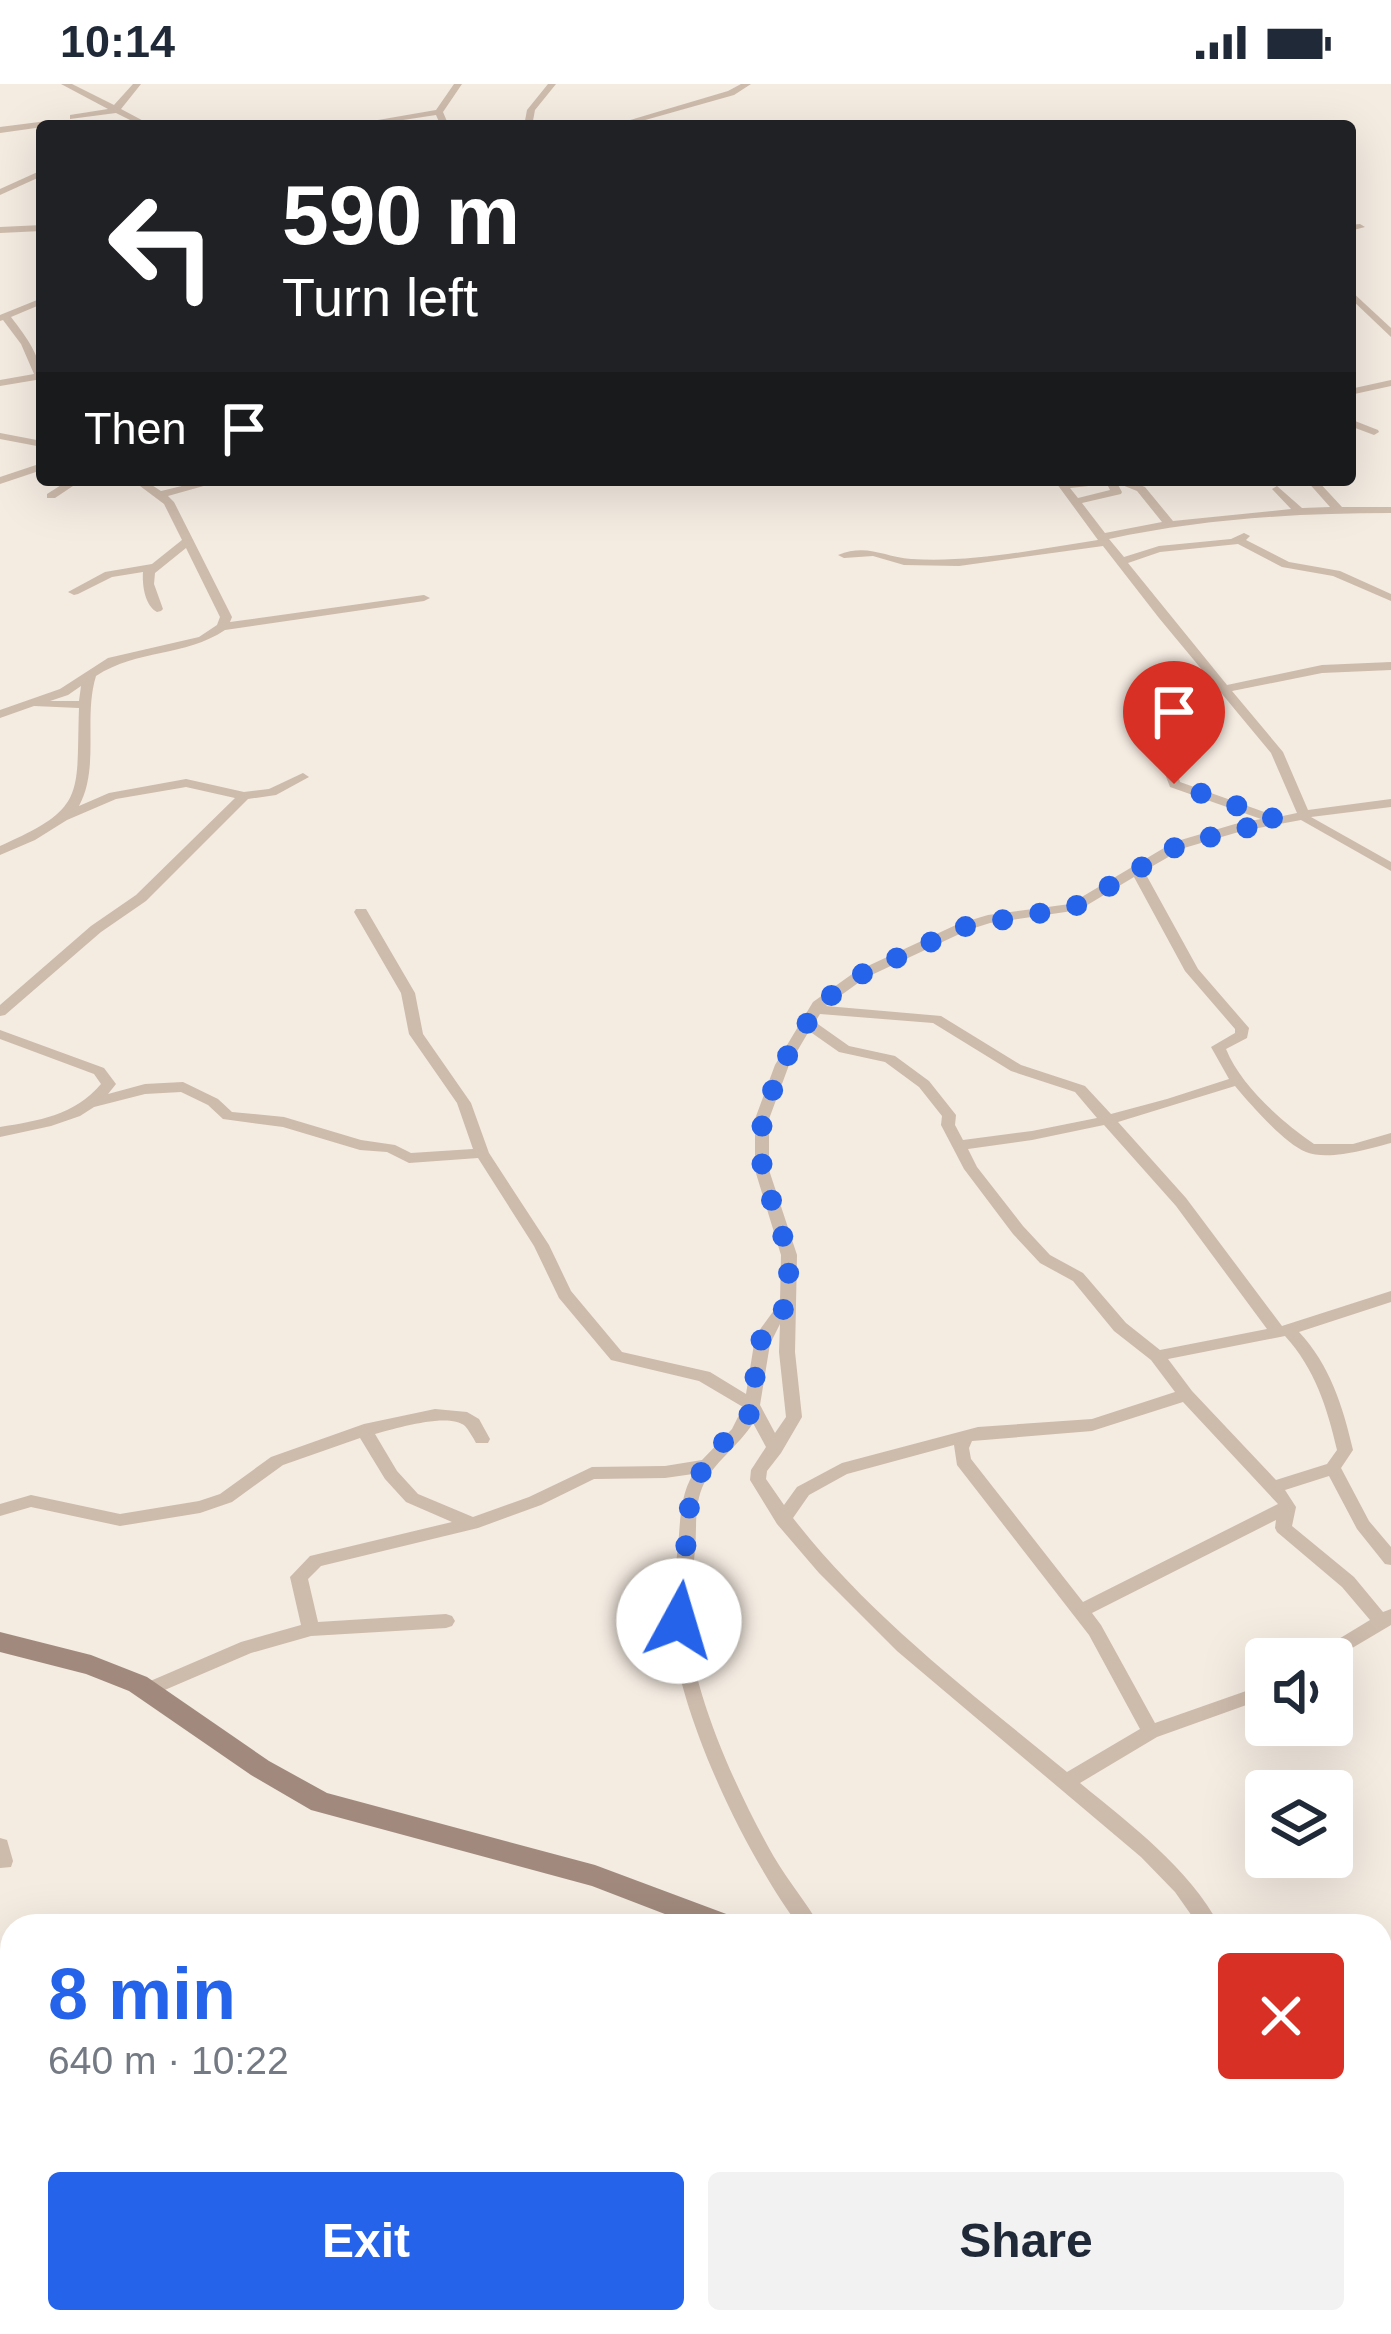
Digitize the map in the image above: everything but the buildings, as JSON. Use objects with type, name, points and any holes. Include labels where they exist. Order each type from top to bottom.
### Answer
[{"type":"street","points":[[65,84],[134,120]]},
{"type":"street","points":[[108,120],[137,84]]},
{"type":"street","points":[[386,120],[439,112],[458,84]]},
{"type":"street","points":[[529,120],[531,110],[552,84]]},
{"type":"street","points":[[635,120],[731,93],[746,84]]},
{"type":"street","points":[[73,118],[115,112]]},
{"type":"street","points":[[439,112],[443,120]]},
{"type":"street","points":[[0,130],[36,125]]},
{"type":"street","points":[[0,192],[36,176]]},
{"type":"street","points":[[0,230],[36,228]]},
{"type":"street","points":[[1356,299],[1391,334]]},
{"type":"street","points":[[36,303],[2,317],[26,344],[36,367]]},
{"type":"street","points":[[0,383],[36,379]]},
{"type":"street","points":[[1356,391],[1391,383]]},
{"type":"street","points":[[1356,424],[1374,432]]},
{"type":"street","points":[[0,436],[36,443]]},
{"type":"street","points":[[0,481],[36,468]]},
{"type":"street","points":[[51,496],[67,486]]},
{"type":"street","points":[[146,486],[169,502],[226,617],[222,627]]},
{"type":"street","points":[[159,495],[196,486]]},
{"type":"street","points":[[1064,486],[1283,762],[1303,815],[1324,833],[1391,867]]},
{"type":"street","points":[[1077,502],[1117,492],[1116,486]]},
{"type":"street","points":[[1133,486],[1142,489],[1170,525]]},
{"type":"street","points":[[1317,486],[1337,508]]},
{"type":"street","points":[[1277,489],[1299,511]]},
{"type":"street","points":[[844,555],[874,553],[904,562],[959,563],[1170,525],[1337,508],[1391,510]]},
{"type":"street","points":[[1233,519],[1244,536],[1240,541]]},
{"type":"street","points":[[157,609],[147,578],[153,567],[188,541]]},
{"type":"street","points":[[1121,562],[1159,549],[1240,541],[1286,566],[1336,573],[1391,598]]},
{"type":"street","points":[[74,592],[109,574],[153,567]]},
{"type":"street","points":[[0,714],[35,704],[112,660],[203,640],[222,627],[424,598]]},
{"type":"street","points":[[1224,688],[1322,669],[1391,665]]},
{"type":"street","points":[[0,851],[37,836],[77,806],[85,784],[91,674]]},
{"type":"street","points":[[35,704],[86,705]]},
{"type":"street","points":[[1195,758],[1172,774],[1174,784],[1278,820]]},
{"type":"street","points":[[65,817],[113,796],[186,783],[244,796],[272,792],[303,778]]},
{"type":"street","points":[[0,1012],[96,929],[141,898],[244,796]]},
{"type":"street","points":[[1201,1914],[1166,1869],[940,1679],[783,1520],[757,1475],[794,1418],[787,1352],[789,1256],[762,1170],[762,1119],[782,1065],[811,1016],[860,975],[963,927],[1074,907],[1179,845],[1278,820],[1391,802]]},
{"type":"street","points":[[1137,871],[1192,971],[1242,1028],[1242,1035],[1218,1047],[1222,1064],[1311,1149],[1353,1149],[1391,1138]]},
{"type":"street","points":[[362,912],[408,993],[416,1034],[464,1102],[482,1153],[541,1245],[552,1276],[616,1356],[704,1376],[752,1406],[775,1449]]},
{"type":"street","points":[[811,1016],[936,1019],[1016,1068],[1080,1089],[1283,1331],[1310,1351],[1327,1383],[1345,1450],[1333,1468],[1274,1487]]},
{"type":"street","points":[[811,1016],[834,1045],[883,1055],[921,1082],[949,1115],[948,1124],[971,1169],[1018,1230],[1045,1259],[1078,1277],[1120,1327],[1157,1356],[1186,1396],[1274,1487],[1288,1507],[1283,1528],[1386,1621],[1353,1640]]},
{"type":"street","points":[[0,1034],[99,1071],[109,1084],[66,1118],[5,1133]]},
{"type":"street","points":[[962,1145],[1173,1102],[1239,1081]]},
{"type":"street","points":[[89,1104],[146,1089],[183,1087],[213,1102],[228,1116],[284,1122],[350,1142],[390,1148],[410,1158],[482,1153]]},
{"type":"street","points":[[1157,1356],[1283,1331],[1391,1296]]},
{"type":"street","points":[[788,1303],[761,1340],[752,1406],[743,1426],[704,1466],[690,1501],[679,1590],[686,1660],[757,1841],[800,1914]]},
{"type":"street","points":[[783,1520],[803,1491],[833,1472],[965,1436],[1092,1425],[1186,1396]]},
{"type":"street","points":[[0,1510],[31,1501],[120,1520],[200,1508],[226,1498],[278,1461],[364,1430],[447,1413],[472,1423],[482,1439]]},
{"type":"street","points":[[364,1430],[391,1475],[412,1498],[472,1524]]},
{"type":"street","points":[[965,1436],[963,1461],[1081,1611],[1151,1732]]},
{"type":"street","points":[[311,1629],[299,1577],[306,1566],[472,1524],[592,1473],[704,1466]]},
{"type":"street","points":[[1333,1468],[1363,1525],[1391,1559]]},
{"type":"street","points":[[1081,1611],[1288,1507]]},
{"type":"street","points":[[148,1690],[247,1647],[311,1629],[446,1621]]},
{"type":"street","points":[[0,1642],[91,1665],[148,1690],[260,1768],[320,1802],[595,1876],[695,1914]]},
{"type":"street","points":[[1066,1782],[1151,1732],[1245,1698]]},
{"type":"route","points":[[679,1621],[690,1501],[709,1458],[749,1415],[761,1340],[766,1327],[788,1303],[789,1256],[762,1170],[762,1119],[789,1052],[818,1005],[855,978],[905,952],[988,919],[1074,907],[1179,845],[1278,820],[1174,784]]}]
